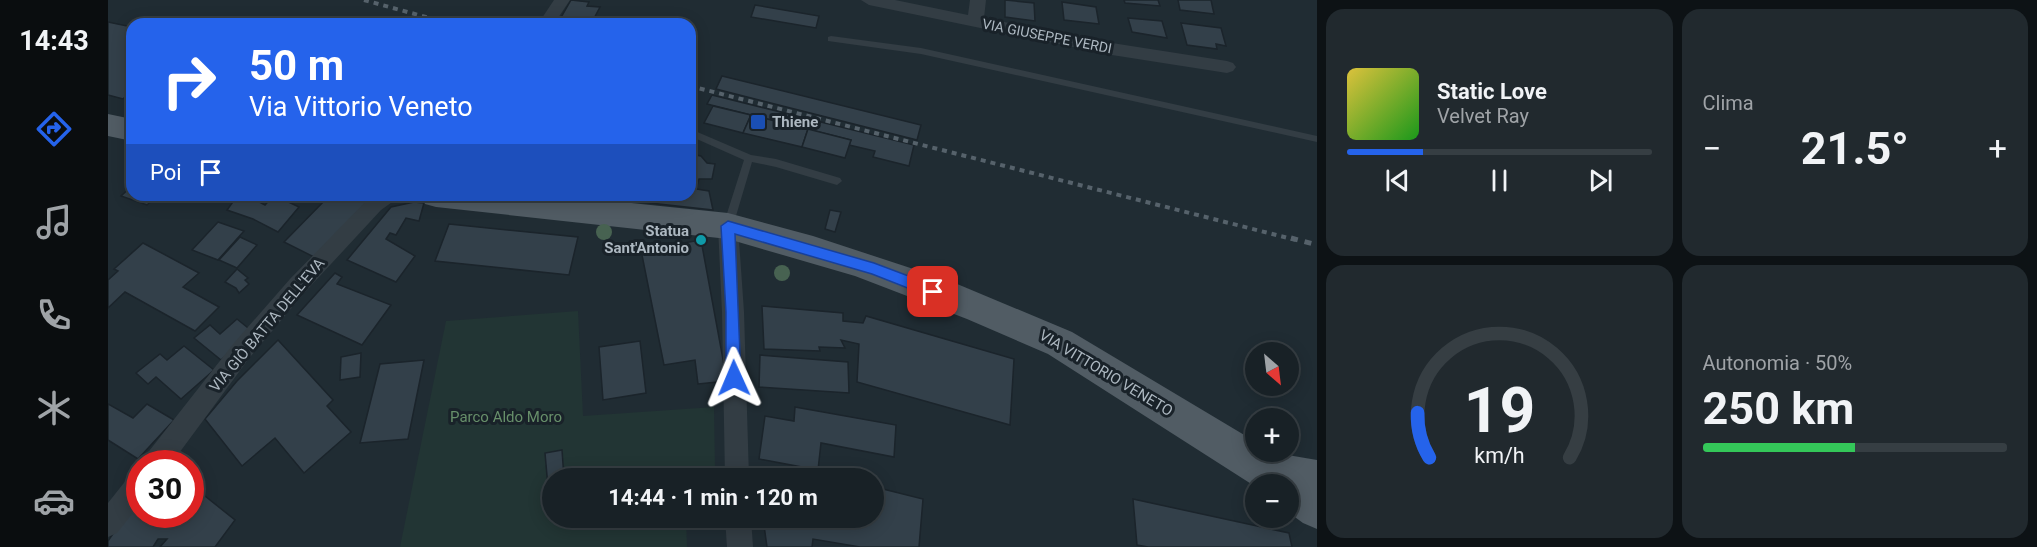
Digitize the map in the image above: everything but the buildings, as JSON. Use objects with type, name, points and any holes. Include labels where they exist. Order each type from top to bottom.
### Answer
[{"type":"main road","points":[[108,125],[126,129]]},
{"type":"main road","name":"VIA VITTORIO VENETO","points":[[493,201],[728,226],[874,269],[1032,329],[1096,364],[1270,474]]},
{"type":"main road","name":"VIA VITTORIO VENETO","points":[[1299,480],[1317,480]]},
{"type":"main road","name":"VIA VITTORIO VENETO","points":[[1299,495],[1317,509]]},
{"type":"street","points":[[550,18],[562,0]]},
{"type":"street","name":"VIA GIUSEPPE VERDI","points":[[869,0],[1112,49],[1227,67]]},
{"type":"street","points":[[975,21],[978,0]]},
{"type":"street","name":"VIA GIÒ BATTA DELL'EVA","points":[[166,450],[242,350],[298,285],[379,201]]},
{"type":"street","points":[[728,226],[733,312],[737,468]]},
{"type":"street","points":[[108,524],[126,501]]},
{"type":"street","points":[[739,528],[740,547]]},
{"type":"lane","points":[[831,39],[921,51],[1317,140]]},
{"type":"lane","points":[[696,135],[749,158],[776,163],[837,181]]},
{"type":"lane","points":[[728,226],[749,158]]},
{"type":"green space","name":"Parco Aldo Moro","points":[[578,311],[583,416],[714,407],[715,468],[542,468],[542,528],[686,528],[687,547],[400,547],[446,321]]},
{"type":"railway","points":[[364,0],[429,18]]},
{"type":"railway","points":[[696,88],[1296,240]]},
{"type":"railway","points":[[1291,238],[1317,245]]},
{"type":"place","name":"Thiene","points":[[758,122]]},
{"type":"place","name":"Statua Sant'Antonio","points":[[701,240]]},
{"type":"route","points":[[734,378],[728,226],[874,269],[933,292]]}]
